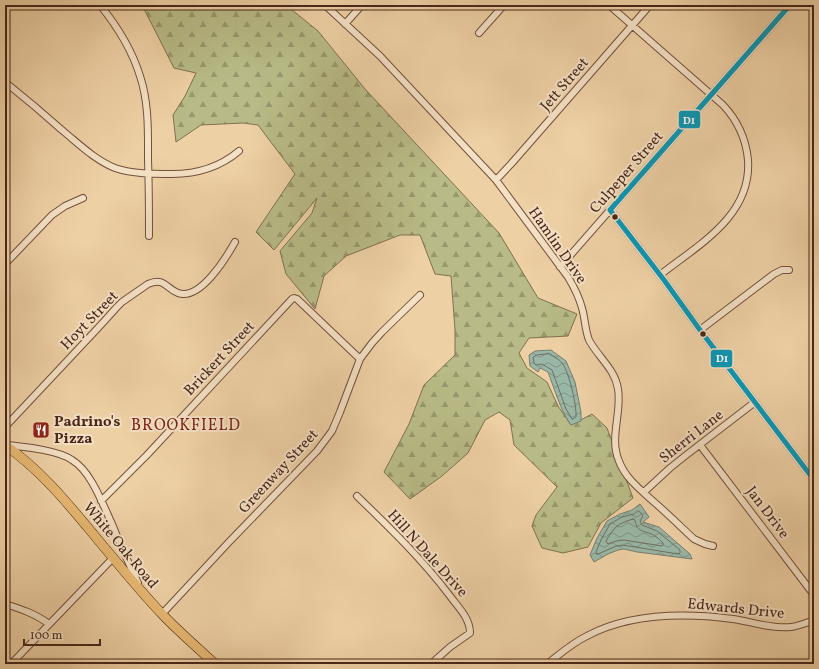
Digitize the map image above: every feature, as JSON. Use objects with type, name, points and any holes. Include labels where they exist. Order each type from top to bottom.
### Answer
[{"type":"main road","name":"White Oak Road","points":[[5,445],[42,476],[74,511],[149,600],[214,664]]},
{"type":"street","points":[[100,5],[121,34],[140,76],[144,92],[147,114],[149,236]]},
{"type":"street","name":"Hamlin Drive","points":[[325,5],[380,56],[496,180],[568,277],[582,308],[587,334],[590,341],[612,372],[618,387],[619,403],[615,446],[618,461],[627,475],[694,539],[713,546]]},
{"type":"street","points":[[345,24],[362,5]]},
{"type":"street","points":[[479,33],[504,5]]},
{"type":"street","points":[[609,5],[723,105],[736,121],[744,138],[747,152],[748,173],[744,191],[736,209],[724,223],[707,238],[660,275]]},
{"type":"street","name":"Jett Street","points":[[496,180],[650,5]]},
{"type":"street","name":"Culpeper Street","points":[[560,267],[790,5]]},
{"type":"street","points":[[5,82],[98,159],[115,168],[148,174],[185,174],[216,166],[226,161],[239,151]]},
{"type":"street","points":[[5,264],[52,216],[65,206],[83,198]]},
{"type":"street","points":[[610,210],[814,480]]},
{"type":"street","name":"Hoyt Street","points":[[5,427],[122,302],[152,282],[162,282],[184,294],[193,292],[206,281],[223,262],[234,242]]},
{"type":"street","points":[[700,330],[774,274],[782,270],[789,270]]},
{"type":"street","name":"Greenway Street","points":[[162,614],[317,450],[332,431],[360,359],[382,332],[420,295]]},
{"type":"street","name":"Brickert Street","points":[[102,501],[147,455],[292,299],[297,299],[360,359]]},
{"type":"street","name":"Sherri Lane","points":[[644,492],[670,468],[755,402]]},
{"type":"street","points":[[5,445],[46,451],[71,459],[78,464],[86,473],[102,501],[139,585],[149,600]]},
{"type":"street","name":"Jan Drive","points":[[700,445],[814,595]]},
{"type":"street","name":"Hill N Dale Drive","points":[[357,496],[410,548],[441,584],[467,619],[470,626],[470,633],[450,647],[431,664]]},
{"type":"street","points":[[11,664],[113,558]]},
{"type":"street","points":[[5,604],[34,614],[49,624]]},
{"type":"street","name":"Edwards Drive","points":[[547,664],[575,642],[597,630],[620,623],[648,618],[700,616],[742,620],[784,628],[801,625],[814,620]]},
{"type":"green space","points":[[142,5],[286,5],[318,31],[365,89],[499,233],[538,298],[577,314],[568,336],[529,338],[519,353],[527,368],[547,382],[558,406],[571,425],[592,414],[607,428],[633,498],[601,523],[588,547],[563,553],[542,548],[532,526],[536,515],[557,487],[514,445],[510,420],[499,412],[485,420],[468,453],[442,476],[410,499],[384,472],[409,424],[424,385],[455,355],[455,330],[451,276],[435,274],[420,235],[400,235],[346,256],[324,276],[315,309],[286,274],[280,251],[312,213],[317,198],[274,250],[256,232],[295,174],[258,125],[243,123],[201,125],[176,142],[173,115],[185,96],[196,73],[174,68]]},
{"type":"water","points":[[551,350],[566,361],[575,382],[581,412],[581,421],[571,425],[561,406],[548,372],[540,368],[538,372],[530,366],[529,355],[535,351]]},
{"type":"water","points":[[640,504],[649,517],[643,522],[659,527],[690,554],[692,559],[624,549],[608,554],[594,562],[590,555],[597,538],[607,521],[632,510]]},
{"type":"transit line","name":"D1","points":[[790,5],[610,210],[814,480]]},
{"type":"place","name":"Padrino's Pizza","points":[[41,430]]},
{"type":"district","name":"BROOKFIELD","points":[[186,424]]}]
